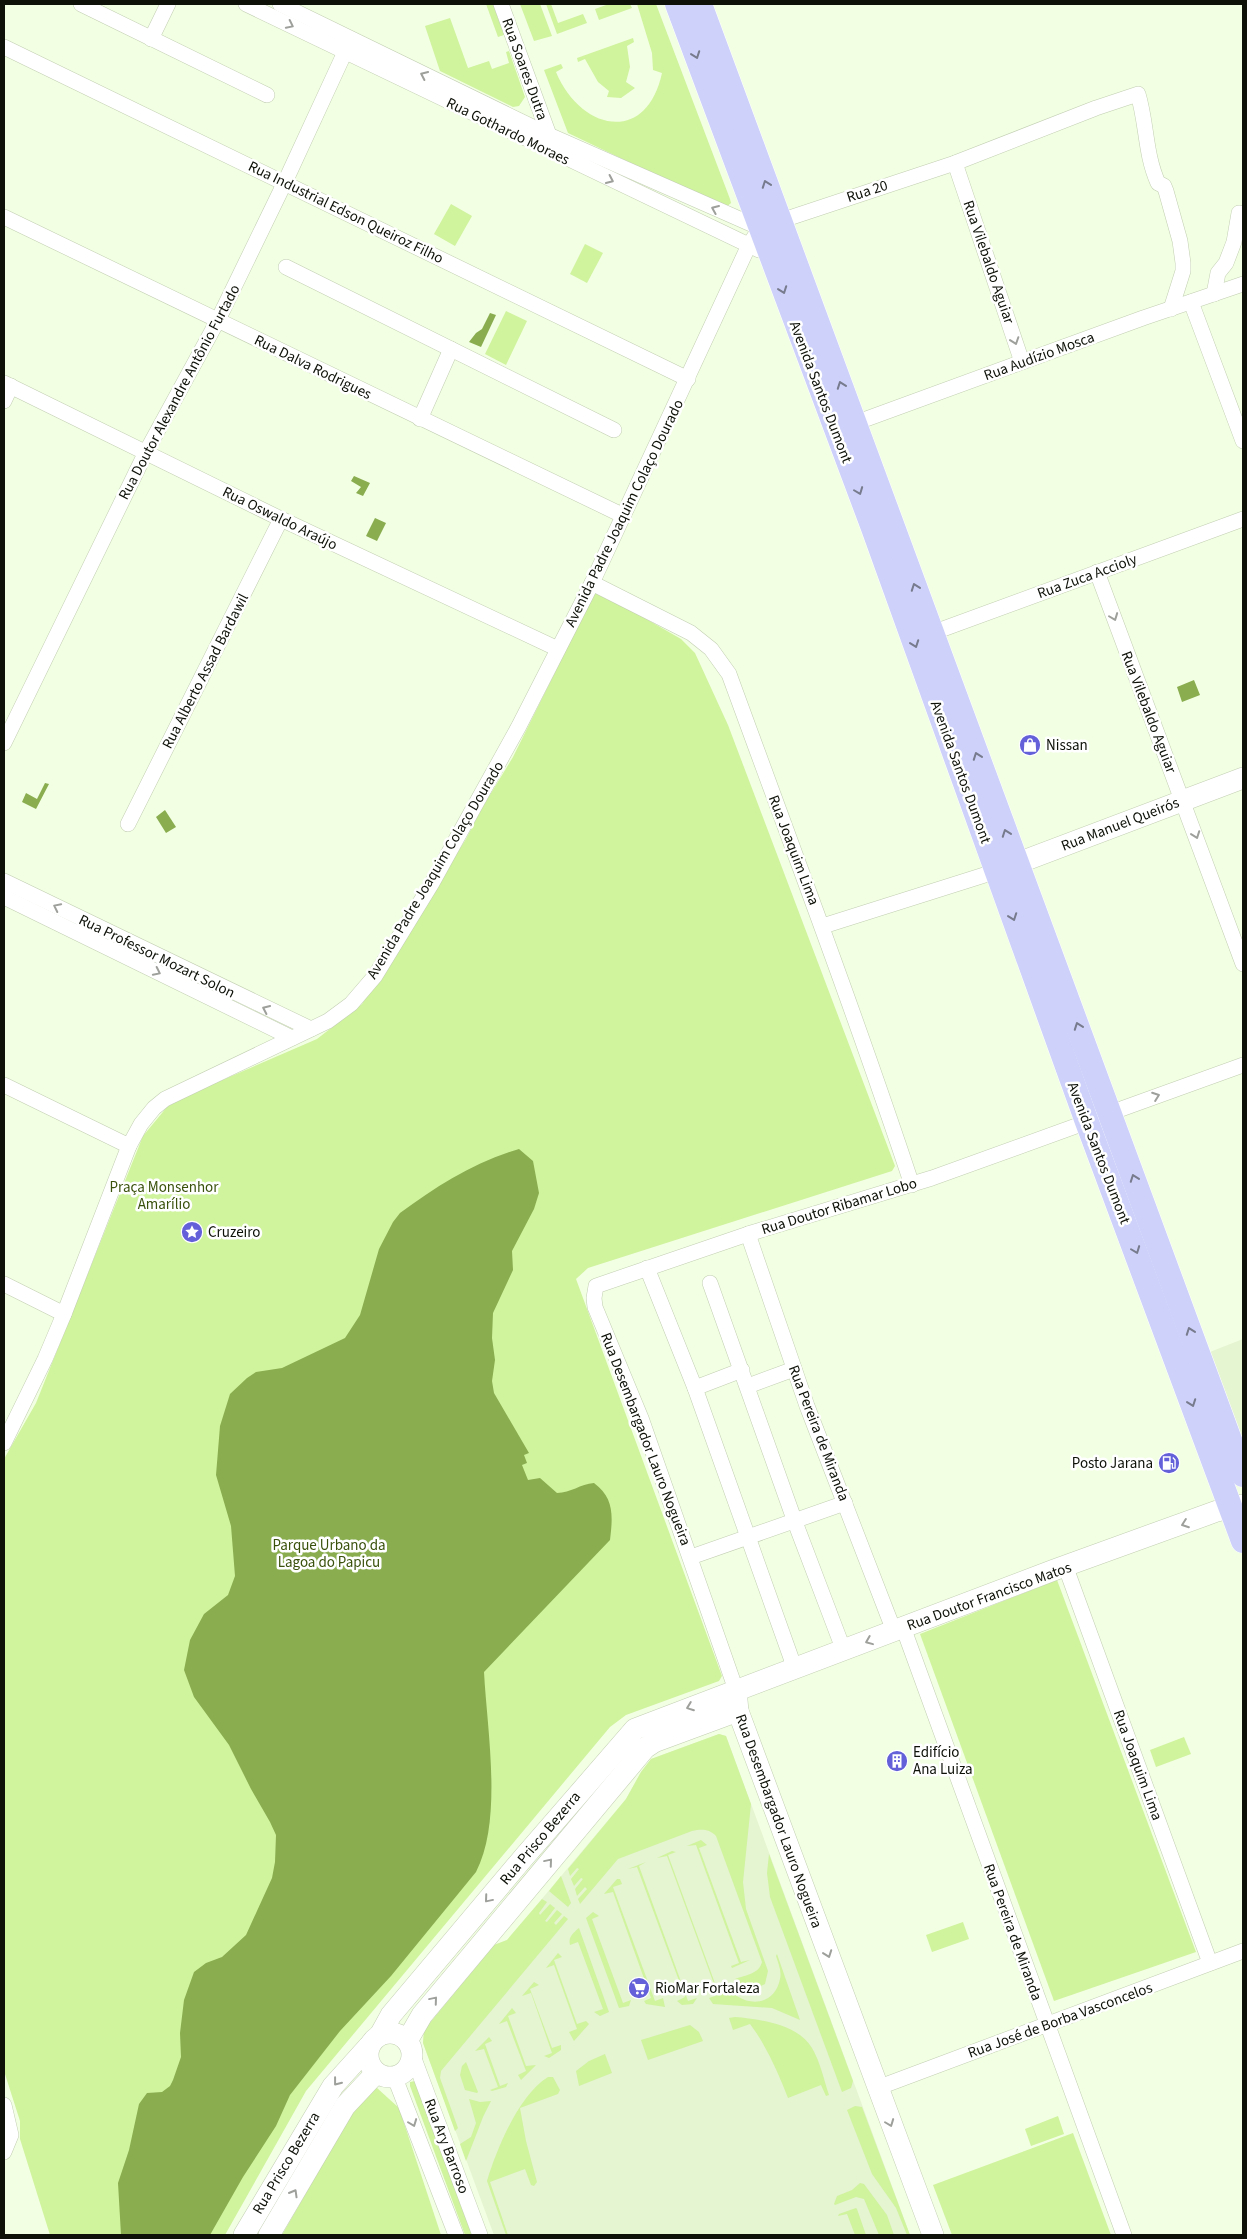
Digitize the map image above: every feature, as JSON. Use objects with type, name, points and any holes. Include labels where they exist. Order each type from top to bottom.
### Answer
[{"type":"main road","name":"Avenida Santos Dumont","points":[[689,5],[733,123],[770,256],[845,426],[873,528],[1007,867],[1110,1113],[1158,1276],[1158,1312],[1237,1506],[1243,1541]]},
{"type":"main road","name":"Avenida Santos Dumont","points":[[763,231],[932,633],[1087,1122],[1158,1276],[1180,1303],[1243,1475]]},
{"type":"main road","points":[[1158,1312],[1180,1303]]},
{"type":"street","points":[[81,4],[266,95]]},
{"type":"street","points":[[151,38],[168,4]]},
{"type":"street","name":"Rua Gothardo Moraes","points":[[246,4],[349,46],[502,119],[588,169],[646,197],[763,231]]},
{"type":"street","name":"Rua Gothardo Moraes","points":[[280,4],[349,46]]},
{"type":"street","name":"Rua Soares Dutra","points":[[501,4],[549,135]]},
{"type":"street","name":"Rua Doutor Alexandre Antônio Furtado","points":[[4,743],[146,452],[218,320],[349,46]]},
{"type":"street","name":"Rua Industrial Edson Queiroz Filho","points":[[4,47],[688,379]]},
{"type":"street","name":"Rua 20","points":[[763,231],[955,163],[1088,110],[1138,94],[1143,112],[1147,154],[1158,183],[1164,186],[1180,241],[1182,271],[1171,309]]},
{"type":"street","name":"Rua Gothardo Moraes","points":[[502,119],[549,135],[763,231]]},
{"type":"street","points":[[588,169],[593,155]]},
{"type":"street","name":"Rua Vilebaldo Aguiar","points":[[955,163],[1022,362]]},
{"type":"street","points":[[646,197],[654,182]]},
{"type":"street","points":[[1214,294],[1218,273],[1226,263],[1234,242],[1239,213]]},
{"type":"street","name":"Rua Dalva Rodrigues","points":[[4,217],[624,516]]},
{"type":"street","name":"Avenida Padre Joaquim Colaço Dourado","points":[[4,1443],[64,1314],[129,1146],[141,1124],[163,1101],[328,1021],[351,1004],[383,963],[492,775],[558,649],[592,583],[688,379],[763,231]]},
{"type":"street","points":[[286,266],[614,430]]},
{"type":"street","name":"Rua Audízio Mosca","points":[[845,426],[1243,284]]},
{"type":"street","points":[[1191,302],[1243,441]]},
{"type":"street","points":[[420,419],[451,349]]},
{"type":"street","points":[[4,401],[7,384]]},
{"type":"street","name":"Rua Oswaldo Araújo","points":[[7,384],[281,519],[558,649]]},
{"type":"street","name":"Rua Alberto Assad Bardawil","points":[[128,824],[281,519]]},
{"type":"street","name":"Rua Zuca Accioly","points":[[932,633],[1243,519]]},
{"type":"street","name":"Rua Vilebaldo Aguiar","points":[[1097,572],[1243,964]]},
{"type":"street","name":"Rua Joaquim Lima","points":[[592,583],[691,633],[711,649],[729,674],[801,872],[823,926],[873,1066],[912,1185]]},
{"type":"street","name":"Rua Manuel Queirós","points":[[1007,867],[1243,778]]},
{"type":"street","points":[[823,926],[1007,867]]},
{"type":"street","name":"Rua Professor Mozart Solon","points":[[4,881],[310,1029]]},
{"type":"street","name":"Rua Professor Mozart Solon","points":[[4,897],[292,1038]]},
{"type":"street","points":[[1110,1113],[1243,1065]]},
{"type":"street","points":[[4,1085],[129,1146]]},
{"type":"street","name":"Rua Doutor Ribamar Lobo","points":[[594,1291],[596,1286],[647,1268],[748,1234],[912,1185],[1087,1122]]},
{"type":"street","name":"Rua Pereira de Miranda","points":[[748,1234],[794,1369],[846,1503],[899,1629],[1124,2235]]},
{"type":"street","points":[[647,1268],[694,1388],[795,1669]]},
{"type":"street","points":[[710,1283],[795,1522],[844,1651]]},
{"type":"street","points":[[4,1284],[64,1314]]},
{"type":"street","name":"Rua Desembargador Lauro Nogueira","points":[[594,1291],[595,1307],[641,1418],[736,1690],[738,1711],[933,2235]]},
{"type":"street","points":[[748,1386],[794,1369]]},
{"type":"street","points":[[694,1388],[742,1370]]},
{"type":"street","points":[[690,1558],[846,1503]]},
{"type":"street","name":"Rua Doutor Francisco Matos","points":[[736,1690],[1237,1506]]},
{"type":"street","name":"Rua Joaquim Lima","points":[[1066,1568],[1210,1963]]},
{"type":"street","name":"Rua Prisco Bezerra","points":[[244,2235],[333,2086],[375,2040],[391,2015],[628,1735],[642,1725],[736,1690]]},
{"type":"street","name":"Rua Prisco Bezerra","points":[[410,2048],[422,2015],[646,1748],[654,1742],[738,1711]]},
{"type":"street","name":"Rua José de Borba Vasconcelos","points":[[877,2088],[1243,1951]]},
{"type":"street","points":[[394,2033],[410,2048],[408,2070],[385,2075],[370,2065],[367,2056],[375,2040],[394,2033]]},
{"type":"street","name":"Rua Ary Barroso","points":[[410,2048],[480,2235]]},
{"type":"street","name":"Rua Prisco Bezerra","points":[[269,2235],[345,2106],[385,2075]]},
{"type":"street","name":"Rua Ary Barroso","points":[[385,2075],[456,2235]]},
{"type":"street","points":[[4,2105],[12,2135],[4,2152]]},
{"type":"shaded area","points":[[490,313],[496,315],[481,347],[469,342],[482,329]]},
{"type":"shaded area","points":[[354,476],[370,483],[363,496],[356,493],[361,487],[351,481]]},
{"type":"shaded area","points":[[375,518],[386,523],[377,541],[366,536]]},
{"type":"shaded area","points":[[1194,680],[1200,695],[1182,702],[1177,687]]},
{"type":"shaded area","points":[[45,783],[49,784],[36,809],[22,802],[26,793],[37,799]]},
{"type":"shaded area","points":[[165,810],[176,827],[166,833],[156,817]]},
{"type":"shaded area","points":[[519,1149],[533,1161],[539,1193],[534,1209],[512,1251],[513,1270],[493,1313],[492,1338],[495,1360],[492,1381],[494,1393],[529,1453],[524,1455],[527,1463],[522,1465],[528,1480],[540,1478],[557,1493],[567,1492],[594,1483],[601,1489],[611,1508],[610,1540],[484,1672],[490,1747],[491,1801],[489,1827],[484,1851],[476,1872],[391,1976],[340,2031],[290,2095],[276,2126],[243,2177],[210,2235],[121,2235],[118,2183],[129,2150],[139,2104],[147,2093],[162,2092],[170,2086],[181,2057],[180,2033],[184,2000],[194,1972],[206,1963],[222,1957],[246,1935],[272,1878],[275,1862],[276,1835],[270,1822],[229,1745],[194,1697],[184,1670],[190,1640],[204,1614],[228,1595],[235,1576],[231,1526],[216,1475],[220,1426],[230,1394],[256,1372],[282,1368],[345,1338],[360,1315],[379,1249],[393,1222],[400,1213],[456,1176],[502,1154]]},
{"type":"shaded area","points":[[1243,1339],[1243,1440],[1210,1352]]},
{"type":"shaded area","name":"RioMar Fortaleza","points":[[719,1734],[726,1736],[910,2235],[494,2235],[423,2043],[424,2030],[494,1945],[507,1940],[626,1799],[641,1772],[651,1759]]},
{"type":"green space","points":[[486,4],[493,4],[504,35],[498,37]]},
{"type":"green space","points":[[520,4],[540,4],[552,36],[534,41]]},
{"type":"green space","points":[[546,4],[551,4],[558,23],[583,14],[587,23],[557,34]]},
{"type":"green space","points":[[609,4],[630,4],[632,8],[599,20],[595,9]]},
{"type":"green space","points":[[637,4],[656,4],[730,199],[731,203],[725,208],[568,133],[544,70],[561,64],[563,68],[556,72],[567,92],[580,107],[596,117],[612,122],[628,120],[642,112],[654,96],[662,73],[653,70],[652,53]]},
{"type":"green space","points":[[450,18],[468,68],[489,61],[492,69],[509,63],[506,52],[509,51],[525,97],[519,106],[513,107],[440,71],[425,26]]},
{"type":"green space","points":[[633,38],[634,42],[627,46],[630,67],[626,82],[635,88],[621,98],[607,97],[609,91],[598,82],[585,59],[578,62],[577,58]]},
{"type":"green space","points":[[451,204],[472,216],[455,246],[434,234]]},
{"type":"green space","points":[[585,244],[603,253],[587,283],[570,274]]},
{"type":"green space","points":[[506,311],[527,321],[506,365],[485,354]]},
{"type":"green space","name":"Parque Urbano da Lagoa do Papicu","points":[[595,592],[601,593],[681,639],[695,653],[728,725],[895,1166],[892,1171],[588,1268],[576,1279],[722,1676],[719,1681],[626,1715],[610,1727],[306,2091],[225,2235],[50,2235],[20,2139],[20,2121],[4,2071],[4,1459],[36,1403],[143,1136],[167,1107],[183,1097],[317,1039],[362,1004],[466,839],[482,808],[513,757]]},
{"type":"green space","points":[[1057,1580],[1196,1952],[1054,2001],[920,1634]]},
{"type":"green space","points":[[719,1734],[726,1736],[751,1804],[743,1882],[746,1909],[768,1971],[765,1984],[752,1990],[742,1987],[735,1979],[755,1972],[762,1962],[716,1836],[711,1832],[705,1830],[692,1831],[618,1859],[580,1904],[578,1899],[587,1889],[585,1887],[577,1896],[575,1889],[583,1879],[581,1878],[574,1886],[571,1879],[579,1869],[577,1868],[570,1876],[568,1869],[626,1799],[641,1772],[651,1759]]},
{"type":"green space","points":[[1184,1737],[1191,1754],[1156,1767],[1150,1750]]},
{"type":"green space","points":[[701,1840],[707,1845],[699,1848],[741,1962],[750,1960],[732,1968],[731,1966],[739,1963],[696,1845],[687,1846]]},
{"type":"green space","points":[[672,1851],[676,1852],[668,1855],[716,1986],[725,1983],[738,1997],[755,2002],[771,1996],[780,1979],[777,1954],[800,2020],[772,2008],[713,2004],[709,1998],[718,1995],[667,1856],[657,1858]]},
{"type":"green space","points":[[769,1854],[853,2081],[851,2088],[842,2092],[770,1897],[767,1873]]},
{"type":"green space","points":[[646,1862],[639,1866],[688,2001],[697,1998],[693,2004],[682,2005],[677,2001],[685,1997],[637,1867],[628,1869]]},
{"type":"green space","points":[[561,1876],[571,1903],[568,1907],[549,1891]]},
{"type":"green space","points":[[617,1879],[620,1879],[622,1884],[613,1887],[655,2001],[663,1998],[665,2007],[646,2004],[644,2001],[651,1998],[613,1892],[604,1894]]},
{"type":"green space","points":[[542,1899],[547,1902],[539,1913],[540,1915],[550,1904],[555,1908],[545,1921],[547,1922],[557,1910],[562,1914],[554,1923],[556,1925],[564,1916],[568,1919],[441,2071],[440,2078],[458,2128],[455,2131],[423,2043],[424,2030],[494,1945],[507,1940]]},
{"type":"green space","points":[[593,1912],[599,1916],[592,1919],[623,2003],[631,2000],[629,2006],[619,2008],[586,1918]]},
{"type":"green space","points":[[963,1922],[969,1939],[932,1952],[926,1935]]},
{"type":"green space","points":[[579,1928],[609,2012],[600,2016],[594,2012],[603,2009],[578,1942],[570,1945],[570,1937]]},
{"type":"green space","points":[[558,1953],[562,1957],[554,1960],[577,2024],[586,2021],[589,2024],[574,2041],[569,2032],[577,2029],[554,1965],[546,1968]]},
{"type":"green space","points":[[534,1982],[539,1985],[530,1989],[552,2048],[561,2045],[561,2050],[549,2058],[544,2056],[552,2053],[531,1993],[522,1996]]},
{"type":"green space","points":[[512,2008],[516,2013],[508,2016],[526,2066],[536,2065],[521,2080],[518,2075],[526,2071],[507,2021],[499,2024]]},
{"type":"green space","points":[[735,2017],[777,2024],[788,2028],[806,2040],[817,2059],[829,2095],[826,2096],[821,2085],[788,2098],[771,2059],[756,2032],[750,2024],[733,2030],[729,2018]]},
{"type":"green space","points":[[690,2025],[699,2032],[703,2041],[648,2060],[641,2040]]},
{"type":"green space","points":[[489,2037],[492,2041],[485,2044],[500,2086],[508,2083],[506,2087],[492,2091],[490,2090],[498,2087],[484,2049],[475,2051]]},
{"type":"green space","points":[[605,2054],[612,2073],[579,2086],[576,2071],[589,2061]]},
{"type":"green space","points":[[466,2062],[477,2093],[465,2090],[460,2075],[462,2066]]},
{"type":"green space","points":[[548,2077],[553,2077],[560,2090],[558,2094],[520,2108],[526,2141],[537,2182],[534,2186],[531,2185],[525,2169],[490,2182],[508,2235],[506,2235],[487,2181],[510,2123],[519,2109],[528,2096],[537,2085]]},
{"type":"green space","points":[[415,2081],[472,2235],[465,2235],[410,2086],[410,2082]]},
{"type":"green space","points":[[377,2088],[399,2108],[441,2235],[282,2235],[353,2111],[372,2089]]},
{"type":"green space","points":[[469,2099],[480,2102],[491,2101],[466,2161],[460,2144],[471,2137],[476,2123]]},
{"type":"green space","points":[[855,2106],[862,2107],[910,2235],[907,2235],[896,2208],[872,2174],[847,2110]]},
{"type":"green space","points":[[1058,2116],[1064,2134],[1031,2146],[1025,2129]]},
{"type":"green space","points":[[1073,2133],[1111,2235],[952,2235],[933,2185]]},
{"type":"green space","points":[[860,2183],[864,2184],[887,2215],[894,2235],[879,2235],[864,2199],[856,2197],[834,2204],[837,2196],[852,2190]]},
{"type":"green space","points":[[856,2208],[866,2235],[855,2235],[847,2214],[838,2216]]},
{"type":"place","name":"Nissan","points":[[1030,745]]},
{"type":"place","name":"Cruzeiro","points":[[192,1232]]},
{"type":"place","name":"Posto Jarana","points":[[1169,1463]]},
{"type":"place","name":"Edifício Ana Luiza","points":[[897,1761]]},
{"type":"place","name":"RioMar Fortaleza","points":[[639,1988]]},
{"type":"park label","name":"Praça Monsenhor Amarílio","points":[[164,1196]]}]
